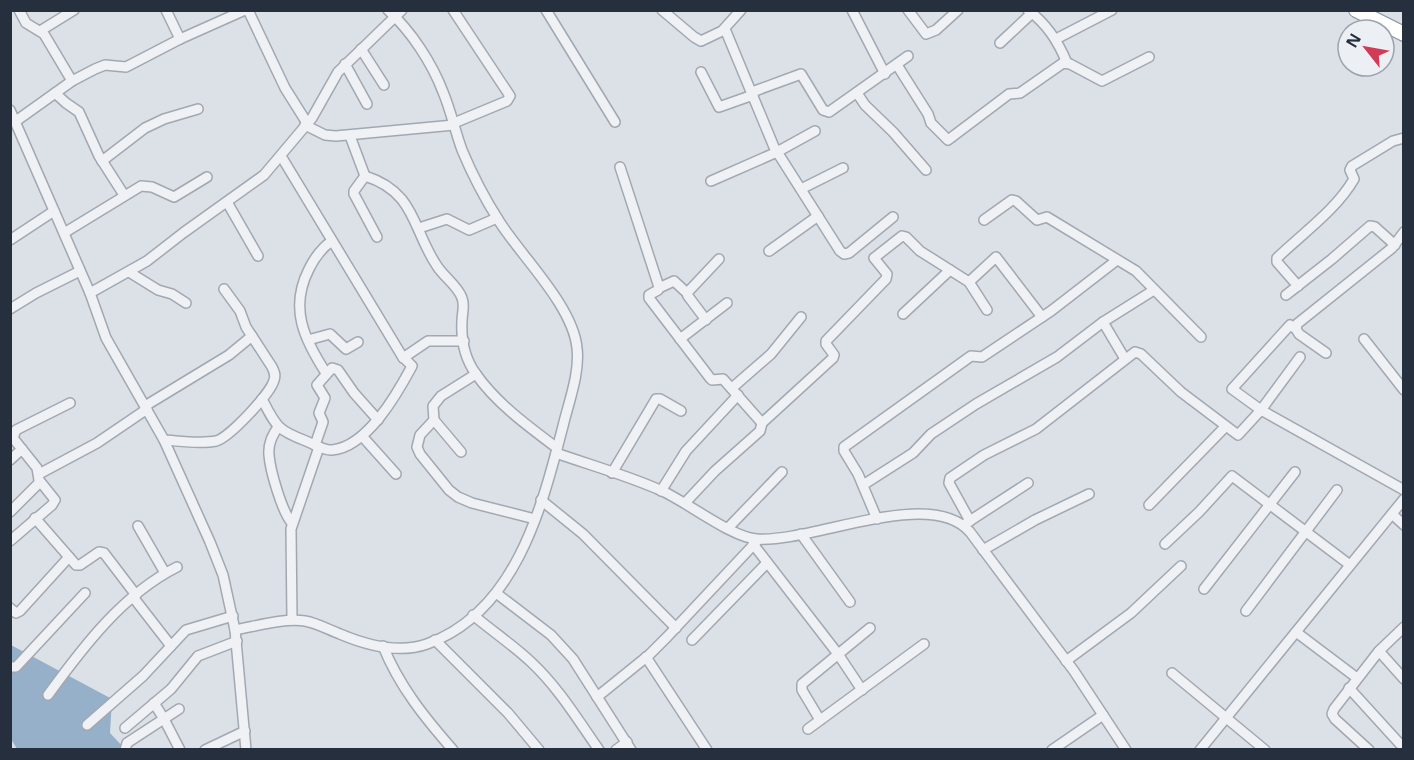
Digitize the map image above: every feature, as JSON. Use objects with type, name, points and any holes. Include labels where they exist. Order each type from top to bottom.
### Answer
[{"type":"highway","points":[[1356,10],[1404,34]]},
{"type":"street","points":[[19,10],[26,23],[40,30],[72,81]]},
{"type":"street","points":[[40,30],[74,10]]},
{"type":"street","points":[[166,10],[180,39]]},
{"type":"street","points":[[15,125],[72,81],[105,65],[126,67],[180,39],[246,10],[285,88],[306,124],[325,135],[350,136],[454,124],[507,101],[510,96],[453,10]]},
{"type":"street","points":[[546,10],[615,122]]},
{"type":"street","points":[[662,10],[697,40],[705,40],[725,28],[741,10]]},
{"type":"street","points":[[852,10],[885,74]]},
{"type":"street","points":[[908,10],[922,32],[928,34],[958,10]]},
{"type":"street","points":[[1056,39],[1112,10]]},
{"type":"street","points":[[1000,43],[1030,12],[1056,39],[1067,63],[1102,81],[1149,57]]},
{"type":"street","points":[[90,293],[147,261],[254,184],[281,156],[319,107],[338,72],[395,13],[443,91],[463,151],[497,218],[552,293],[575,339],[577,357],[574,379],[556,451],[535,519],[515,566],[496,593],[462,625],[435,640],[410,648],[383,646],[348,638],[307,621],[292,620],[235,630]]},
{"type":"street","points":[[725,28],[777,152],[840,251],[846,254],[893,217]]},
{"type":"street","points":[[361,49],[384,85]]},
{"type":"street","points":[[701,72],[719,107],[801,74],[823,110],[827,112],[832,111],[908,56]]},
{"type":"street","points":[[897,65],[928,114],[931,123],[948,140],[1009,94],[1020,93],[1057,66],[1067,63]]},
{"type":"street","points":[[345,64],[367,104]]},
{"type":"street","points":[[55,93],[79,112],[102,161],[124,195]]},
{"type":"street","points":[[857,93],[865,105],[893,132],[926,170]]},
{"type":"street","points":[[102,161],[145,128],[164,119],[198,109]]},
{"type":"street","points":[[10,110],[90,293],[106,338],[164,440],[223,575],[237,641],[246,750]]},
{"type":"street","points":[[711,180],[777,152],[815,131]]},
{"type":"street","points":[[350,136],[365,176]]},
{"type":"street","points":[[1298,286],[1277,262],[1278,257],[1341,196],[1354,179],[1350,170],[1352,166],[1393,141],[1404,138]]},
{"type":"street","points":[[262,399],[278,427],[292,436],[328,450],[334,450],[362,436],[378,420],[412,367],[403,358],[281,156]]},
{"type":"street","points":[[620,167],[659,288]]},
{"type":"street","points":[[801,189],[843,168]]},
{"type":"street","points":[[365,176],[383,182],[409,209],[435,264],[462,299],[466,354],[476,374],[502,402],[556,451],[661,490],[756,542],[876,519],[931,514],[967,523]]},
{"type":"street","points":[[365,176],[354,194],[377,237]]},
{"type":"street","points":[[64,233],[137,188],[146,186],[174,197],[207,177]]},
{"type":"street","points":[[984,220],[1010,201],[1015,200],[1037,220],[1046,217],[1136,271],[1201,337]]},
{"type":"street","points":[[227,202],[258,256]]},
{"type":"street","points":[[11,238],[54,211]]},
{"type":"street","points":[[769,251],[818,216]]},
{"type":"street","points":[[419,228],[447,219],[469,230],[497,218]]},
{"type":"street","points":[[1286,295],[1370,226],[1375,227],[1395,244]]},
{"type":"street","points":[[1296,329],[1299,322],[1395,244],[1404,232]]},
{"type":"street","points":[[685,503],[715,471],[760,431],[762,423],[833,358],[834,354],[825,341],[888,276],[875,261],[875,257],[903,236],[920,251],[969,282],[987,310]]},
{"type":"street","points":[[326,374],[312,352],[299,312],[299,295],[314,258],[332,241]]},
{"type":"street","points":[[969,282],[996,257],[1042,317]]},
{"type":"street","points":[[687,293],[719,259]]},
{"type":"street","points":[[876,519],[844,447],[971,356],[982,357],[1042,317],[1117,260]]},
{"type":"street","points":[[903,314],[950,270]]},
{"type":"street","points":[[10,309],[80,271]]},
{"type":"street","points":[[129,272],[158,290],[172,294],[186,303]]},
{"type":"street","points":[[706,320],[687,293],[674,281],[659,288],[649,297],[710,378],[714,380],[722,378],[762,423]]},
{"type":"street","points":[[164,440],[220,440],[232,431],[262,399],[274,381],[275,372],[252,336],[240,311],[224,289]]},
{"type":"street","points":[[863,486],[912,453],[931,434],[976,404],[1064,353],[1103,322],[1154,290]]},
{"type":"street","points":[[680,339],[727,303]]},
{"type":"street","points":[[661,490],[686,451],[801,317]]},
{"type":"street","points":[[1103,322],[1125,359]]},
{"type":"street","points":[[1326,353],[1290,325],[1232,389],[1260,410],[1404,490]]},
{"type":"street","points":[[308,340],[332,335],[346,349],[358,342]]},
{"type":"street","points":[[10,512],[40,478],[229,355],[252,336]]},
{"type":"street","points":[[1364,339],[1404,390]]},
{"type":"street","points":[[403,358],[428,341],[464,341]]},
{"type":"street","points":[[1123,748],[1066,661],[983,550],[967,523],[949,483],[950,478],[984,455],[1036,429],[1135,352],[1141,354],[1181,392],[1225,427],[1239,435],[1300,357]]},
{"type":"street","points":[[292,620],[292,523],[323,422],[319,412],[324,400],[317,385],[333,368],[337,369],[378,420]]},
{"type":"street","points":[[461,452],[434,420],[433,406],[437,399],[476,374]]},
{"type":"street","points":[[612,473],[656,399],[681,411]]},
{"type":"street","points":[[10,541],[55,502],[40,478],[37,468],[13,438],[14,431],[70,403]]},
{"type":"street","points":[[434,420],[420,435],[417,447],[449,490],[464,500],[535,519]]},
{"type":"street","points":[[278,427],[271,439],[269,454],[283,510],[292,523]]},
{"type":"street","points":[[1149,504],[1225,427]]},
{"type":"street","points":[[362,436],[396,474]]},
{"type":"street","points":[[10,460],[22,449]]},
{"type":"street","points":[[728,528],[782,472]]},
{"type":"street","points":[[1204,589],[1294,472]]},
{"type":"street","points":[[1165,544],[1232,476],[1350,565]]},
{"type":"street","points":[[967,523],[1028,483]]},
{"type":"street","points":[[1246,611],[1337,490]]},
{"type":"street","points":[[983,550],[1035,520],[1089,494]]},
{"type":"street","points":[[1200,750],[1404,499]]},
{"type":"street","points":[[541,500],[583,534],[676,628]]},
{"type":"street","points":[[1392,514],[1404,525]]},
{"type":"street","points":[[35,518],[78,565],[99,552],[103,552],[171,645]]},
{"type":"street","points":[[138,526],[165,573]]},
{"type":"street","points":[[801,534],[850,602]]},
{"type":"street","points":[[597,697],[646,657],[676,628],[741,561],[756,542]]},
{"type":"street","points":[[756,542],[767,562],[838,654],[862,690]]},
{"type":"street","points":[[10,608],[16,613],[20,611],[69,557]]},
{"type":"street","points":[[692,640],[767,562]]},
{"type":"street","points":[[1066,661],[1131,613],[1181,566]]},
{"type":"street","points":[[48,695],[81,650],[134,596],[177,567]]},
{"type":"street","points":[[10,667],[16,667],[85,593]]},
{"type":"street","points":[[496,593],[562,646],[573,659],[629,746],[616,750]]},
{"type":"street","points":[[473,615],[531,662],[556,690],[599,750]]},
{"type":"street","points":[[87,725],[143,676],[182,634],[191,628],[233,616]]},
{"type":"street","points":[[1369,750],[1332,714],[1348,688],[1379,651],[1404,627]]},
{"type":"street","points":[[820,720],[801,686],[870,628]]},
{"type":"street","points":[[1296,632],[1357,678]]},
{"type":"street","points":[[435,640],[508,713],[539,750]]},
{"type":"street","points":[[125,728],[171,689],[201,654],[237,641]]},
{"type":"street","points":[[808,729],[924,644]]},
{"type":"street","points":[[383,646],[392,668],[411,699],[453,750]]},
{"type":"street","points":[[1379,651],[1404,679]]},
{"type":"street","points":[[646,657],[707,750]]},
{"type":"street","points":[[1172,673],[1265,750]]},
{"type":"street","points":[[1348,688],[1400,745]]},
{"type":"street","points":[[154,703],[180,750]]},
{"type":"street","points":[[125,750],[124,746],[127,743],[179,709]]},
{"type":"street","points":[[1052,750],[1103,715]]},
{"type":"street","points":[[205,750],[245,731]]},
{"type":"water","points":[[11,645],[112,699],[110,733],[125,749],[17,749],[11,739]]}]
